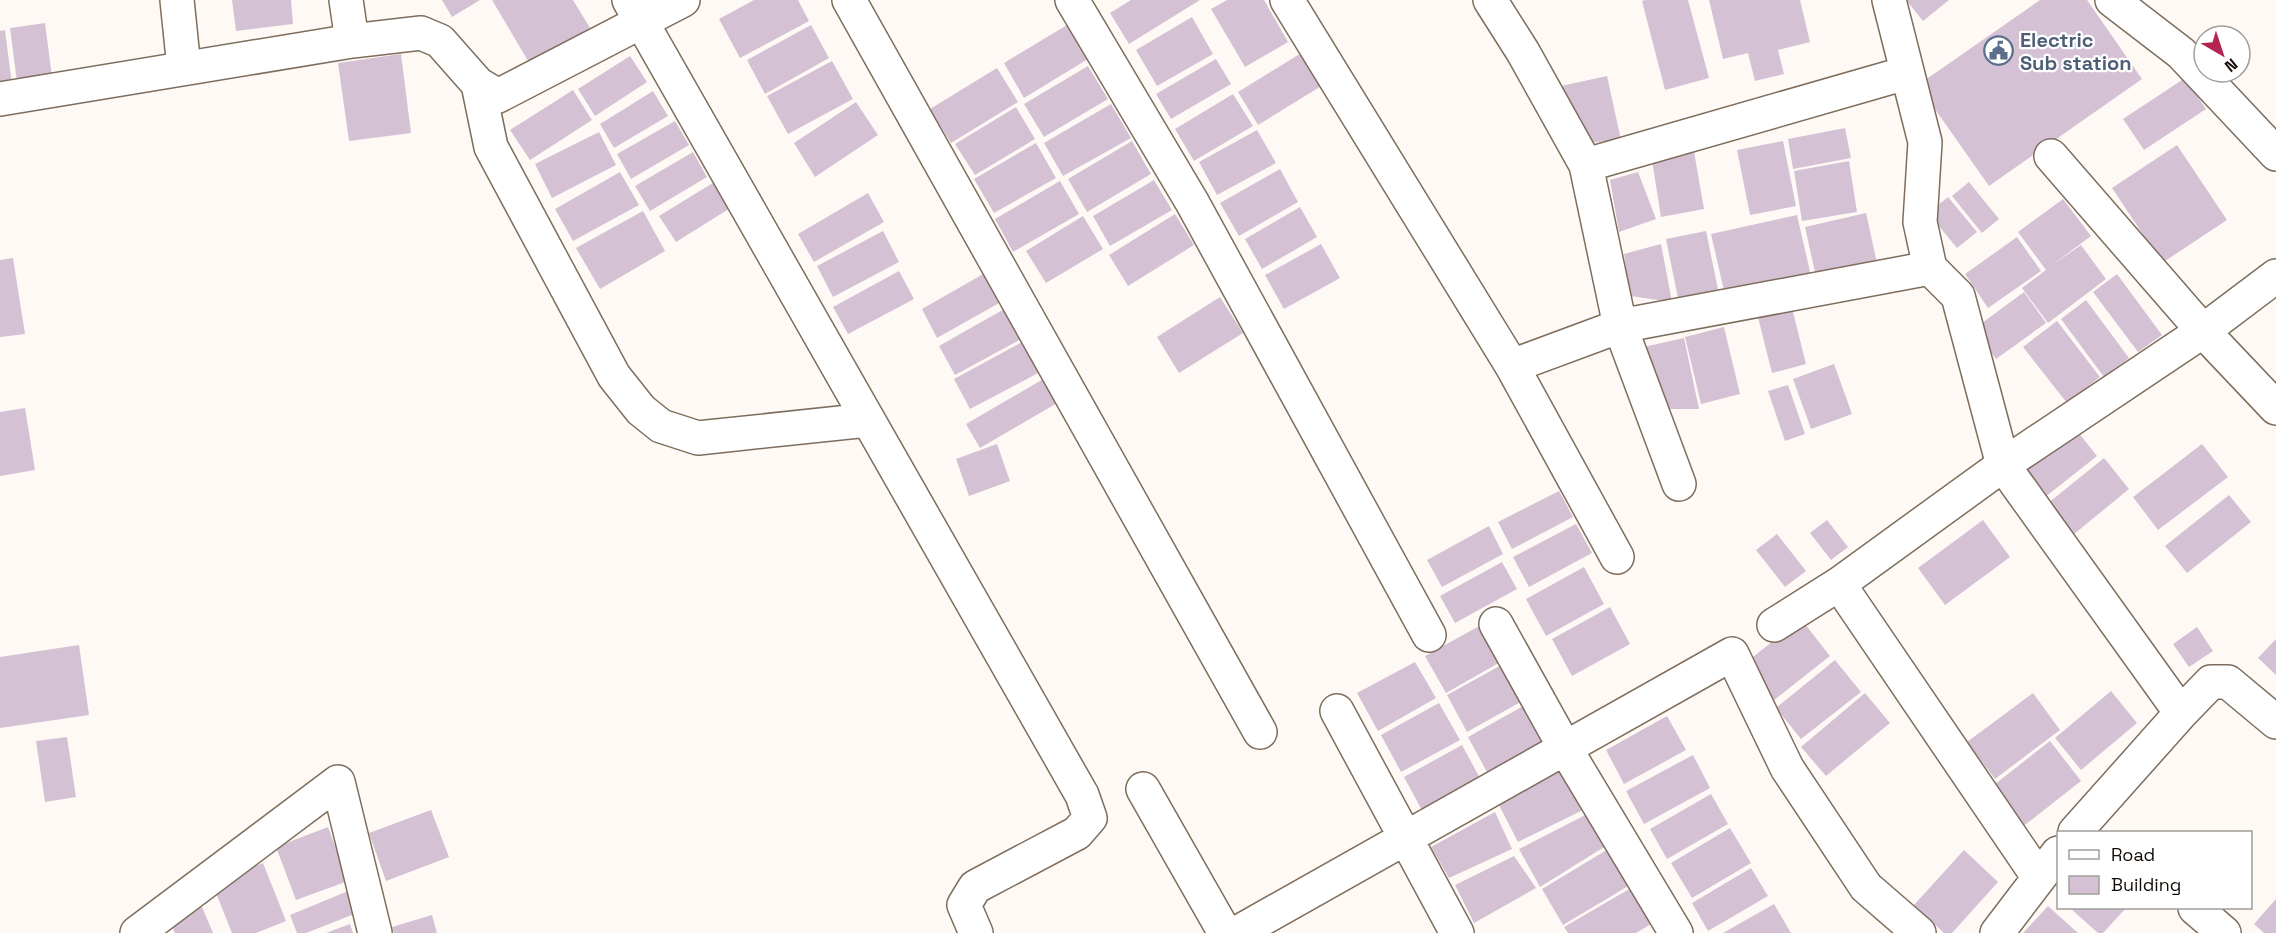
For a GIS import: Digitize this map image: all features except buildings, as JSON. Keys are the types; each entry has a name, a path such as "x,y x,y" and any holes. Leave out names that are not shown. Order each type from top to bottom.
{"street":[{"path":"177,0 184,68"},
{"path":"346,0 352,41"},
{"path":"0,99 352,41 421,33 440,41 478,84 498,96 635,11 684,0"},
{"path":"849,0 1260,732"},
{"path":"1072,0 1192,202 1429,635"},
{"path":"1287,0 1512,366 1617,557"},
{"path":"1490,0 1523,52 1586,165 1620,326 1679,484"},
{"path":"1889,0 1924,142 1920,222 1930,268 1958,296 2004,465 2181,713"},
{"path":"2112,0 2181,53 2276,154"},
{"path":"635,11 1082,795 1090,818 1077,833 975,887 964,905 976,933"},
{"path":"1586,165 1906,73"},
{"path":"478,84 491,147 614,376 641,410 661,426 698,438 868,420"},
{"path":"2051,156 2203,331 2276,408"},
{"path":"1512,366 1620,326 1930,268"},
{"path":"1774,625 1839,584 2004,465 2203,331 2276,276"},
{"path":"1839,584 2049,865 1997,933"},
{"path":"1496,624 1565,748 1676,933"},
{"path":"1237,933 1732,654 1787,768 1866,887 1919,933"},
{"path":"2092,826 2181,713 2211,682 2228,682 2276,722"},
{"path":"1337,711 1457,933"},
{"path":"137,933 338,782 375,933"},
{"path":"1143,789 1225,933"},
{"path":"2196,909 2224,933"}],"place":[{"name":"Electric Sub station","path":"1999,51"}]}
